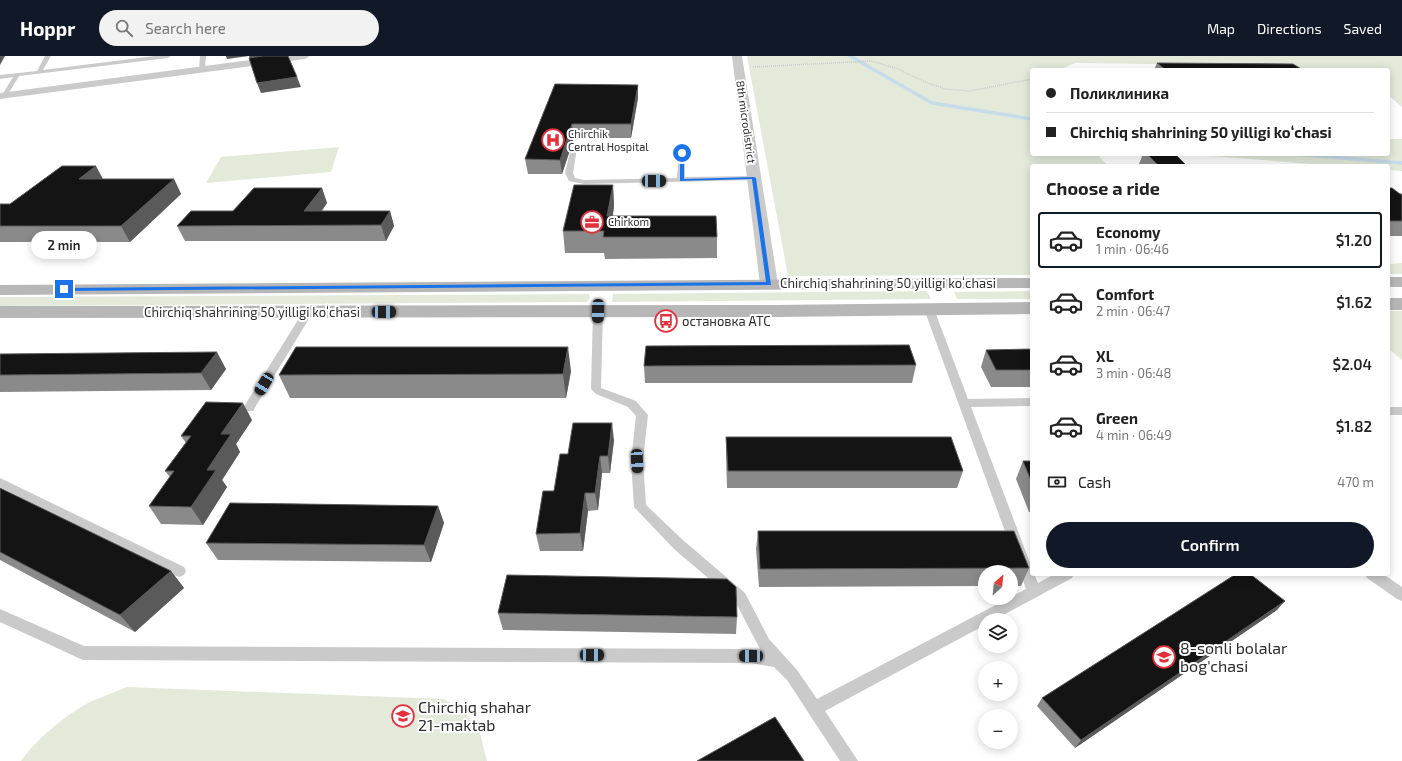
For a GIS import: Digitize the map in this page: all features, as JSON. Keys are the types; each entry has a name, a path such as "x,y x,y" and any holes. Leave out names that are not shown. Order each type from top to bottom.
{"main road":[{"path":"1390,282 1402,282"},
{"path":"935,283 949,309"},
{"name":"Chirchiq shahrining 50 yilligi koʻchasi","path":"0,290 1030,283"},
{"path":"598,311 603,286"},
{"path":"1390,304 1402,304"},
{"name":"Chirchiq shahrining 50 yilligi koʻchasi","path":"0,312 598,311 1030,308"}],"street":[{"path":"3,96 305,56"},
{"name":"8th microdistrict","path":"738,62 769,284"}],"lane":[{"path":"39,72 48,56"},
{"path":"0,77 168,56"},
{"path":"202,70 203,56"},
{"path":"3,96 17,75"},
{"path":"574,148 569,173 572,179 584,182 754,178"},
{"path":"681,180 682,153"},
{"path":"928,309 1034,592"},
{"path":"598,311 596,389 632,404 642,415 637,461 640,507 679,545 740,597 764,644 792,675 850,761"},
{"path":"249,408 308,312"},
{"path":"964,403 1030,402"},
{"path":"1390,411 1402,411"},
{"path":"0,482 179,571"},
{"path":"815,708 1063,576"},
{"path":"1375,576 1402,595"},
{"path":"0,615 83,654 743,656 778,661"}],"path":[{"path":"738,62 871,61 898,69 925,82 946,89 970,91 1030,78"}],"green space":[{"path":"747,56 1402,56 1402,107 1390,97 1390,68 1259,68 1227,65 1075,63 1064,68 1030,68 1030,156 1099,156 1106,164 1030,164 1030,275 788,276"},
{"path":"1390,139 1402,139 1402,171 1390,170 1390,164 1311,164 1212,156 1390,156"},
{"path":"339,147 331,172 206,183 221,157"},
{"path":"1402,263 1402,274 1390,274 1390,264"},
{"path":"927,291 931,299 612,302 613,294"},
{"path":"1030,291 1030,299 957,299 954,292"},
{"path":"589,294 590,298 587,302 0,306 0,297"},
{"path":"1390,311 1402,311 1402,360 1390,350"},
{"path":"127,687 444,699 465,712 480,733 487,761 21,761 44,735 73,712 92,701"}],"building":[{"path":"263,56 288,56 297,77 257,83 249,58"},
{"path":"1157,63 1293,64 1300,68 1163,68"},
{"path":"555,84 638,85 631,124 572,124 560,160 525,159"},
{"path":"1149,156 1177,156 1185,164 1157,164"},
{"path":"62,166 96,166 79,179 174,179 121,226 0,226 0,204 10,204"},
{"path":"574,185 613,185 607,216 716,216 717,237 603,237 604,231 563,231"},
{"path":"254,188 322,188 304,211 390,211 381,225 177,226 191,211 233,211"},
{"path":"1390,188 1402,194 1402,221 1390,221"},
{"path":"909,345 916,365 644,366 646,346"},
{"path":"296,347 568,347 563,374 279,375"},
{"path":"1030,349 1030,370 996,370 986,350"},
{"path":"217,352 201,373 0,375 0,354"},
{"path":"206,402 243,403 221,434 231,434 207,470 216,470 191,507 149,506 174,471 165,471 191,436 181,436"},
{"path":"573,423 612,423 608,456 600,456 595,493 585,493 580,533 536,534 543,491 554,491 560,454 568,454"},
{"path":"726,437 951,437 963,471 728,471"},
{"path":"1023,461 1030,461 1030,478"},
{"path":"0,488 171,571 120,615 0,552"},
{"path":"230,503 438,506 424,545 206,543"},
{"path":"758,531 1014,531 1029,568 1018,568 1018,565 978,565 978,568 760,569"},
{"path":"507,575 727,579 736,587 737,617 498,613"},
{"path":"1233,576 1253,576 1285,601 1081,740 1042,698"},
{"path":"775,717 804,761 697,761"}],"waterway":[{"path":"850,56 932,103 1030,119"},
{"path":"1319,156 1402,163"}],"place":[{"name":"Chirchik Central Hospital","path":"553,140"},
{"name":"Chirkom","path":"592,222"},
{"name":"остановка АТС","path":"666,321"},
{"name":"8-sonli bolalar bog'chasi","path":"1164,657"},
{"name":"Chirchiq shahar 21-maktab","path":"403,716"}],"route":[{"path":"64,289 769,284 754,178 681,180 682,153"}]}
